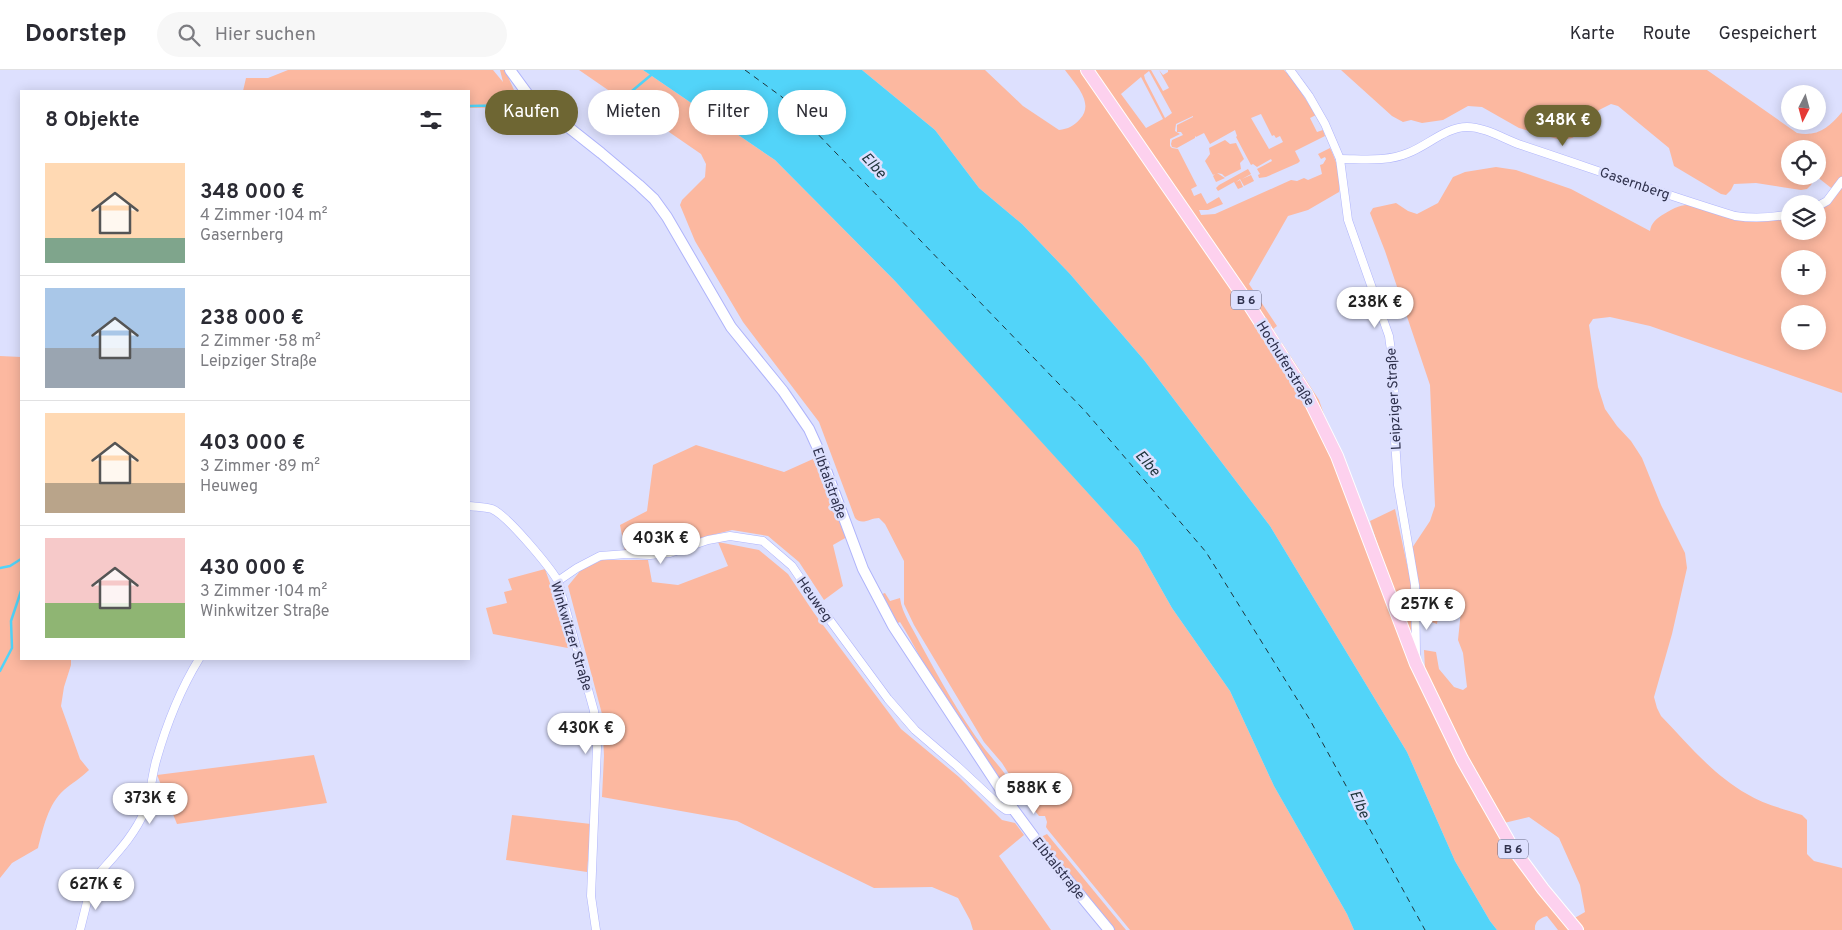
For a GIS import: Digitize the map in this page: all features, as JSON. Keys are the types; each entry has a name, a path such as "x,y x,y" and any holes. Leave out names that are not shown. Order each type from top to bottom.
{"main road":[{"name":"Hochuferstraße","path":"1087,70 1248,303 1307,395 1337,456 1397,614"},
{"name":"B 6","path":"1397,614 1416,664 1465,765 1502,832 1543,889 1577,930"}],"street":[{"name":"Elbtalstraße","path":"510,70 529,96 640,185 667,216 731,327 783,391 809,429 859,560 878,600 898,633 1014,810 1109,930"},
{"name":"Leipziger Straße","path":"1290,70 1309,96 1325,124 1340,159 1348,220 1389,336 1394,373 1397,475 1416,598 1416,664"},
{"name":"Gasernberg","path":"1340,159 1385,159 1397,157 1409,153 1456,129 1470,127 1735,216 1755,219 1781,216"},
{"path":"1826,202 1842,181"},
{"name":"Winkwitzer Straße","path":"470,506 492,509 503,516 551,569 558,581 594,711 597,747 591,896 596,930"},
{"name":"Heuweg","path":"558,581 600,556 670,553 708,540 730,536 763,541 792,566 820,608 888,699 915,730 999,805 1006,810 1014,810"},
{"path":"1397,614 1412,607 1416,598"},
{"path":"80,930 91,886 95,878 134,831 146,808 161,742 175,707 198,660"}],"shaded area":[{"path":"288,70 493,70 503,82 500,70 505,70 514,90 485,90 485,108 470,108 470,90 243,90 246,78 268,78"},
{"path":"579,70 643,70 672,90 608,90"},
{"path":"862,70 985,70 1023,106 1059,130 1075,124 1084,113 1085,107 1082,94 1065,70 1151,70 1163,91 1169,88 1159,70 1163,75 1168,70 1284,70 1293,80 1316,115 1310,118 1317,132 1323,130 1325,136 1295,151 1300,161 1298,163 1266,177 1259,178 1258,175 1260,174 1257,169 1272,161 1271,159 1257,167 1253,164 1251,165 1236,137 1235,130 1210,144 1204,133 1195,136 1195,138 1177,148 1172,147 1172,140 1183,135 1181,132 1177,132 1177,125 1193,116 1176,124 1175,131 1180,134 1170,139 1170,146 1172,148 1178,149 1197,186 1191,189 1194,196 1201,193 1207,204 1219,197 1223,204 1208,210 1199,210 1201,215 1215,214 1291,180 1297,181 1304,178 1308,180 1322,174 1320,165 1326,159 1325,157 1321,159 1318,154 1330,148 1338,169 1339,192 1308,210 1288,216 1249,284 1277,326 1273,329 1319,400 1399,632 1477,800 1523,869 1566,923 1585,912 1580,885 1559,838 1529,817 1504,823 1464,751 1425,670 1424,650 1436,652 1439,669 1454,687 1463,690 1467,687 1463,653 1458,640 1462,601 1449,592 1440,604 1437,624 1426,620 1412,548 1430,521 1435,506 1430,385 1385,251 1370,213 1373,208 1396,203 1408,211 1417,214 1438,203 1453,177 1465,172 1496,167 1516,170 1571,189 1650,231 1653,223 1661,216 1674,208 1692,205 1741,216 1781,215 1781,240 1826,240 1826,199 1835,191 1826,184 1826,140 1781,140 1781,185 1811,185 1807,189 1801,190 1756,183 1734,184 1726,195 1721,194 1674,166 1669,148 1618,106 1611,104 1599,110 1583,132 1572,138 1561,140 1519,128 1482,107 1468,106 1443,120 1422,123 1411,120 1403,122 1392,116 1341,70 1707,70 1781,122 1781,130 1793,130 1797,133 1811,134 1826,130 1826,128 1842,112 1842,393 1650,326 1610,317 1593,319 1589,325 1598,387 1605,409 1642,458 1661,505 1685,553 1687,568 1672,634 1654,697 1657,708 1661,716 1691,748 1723,778 1753,798 1802,815 1807,820 1807,854 1814,861 1842,868 1842,930 1558,930 1547,916 1538,921 1535,925 1535,930 1497,930 1455,861 1407,752 1270,526 1144,360 1070,274 1022,224 979,188 935,130","holes":["1149,71 1172,113 1165,118 1145,79 1144,75","1141,77 1163,119 1146,128 1121,94","1261,114 1272,136 1274,135 1276,138 1280,136 1283,142 1269,149 1251,118"]},
{"path":"679,95 689,101 689,135 738,135 775,160 895,281 1138,548 1172,608 1230,691 1274,786 1347,914 1354,930 1130,930 1048,830 1045,816 1039,816 1023,796 1002,763 984,742 914,625 904,604 904,561 885,524 879,518 863,522 855,518 819,422 743,322 695,241 680,205 682,200 705,177 706,164 701,154 673,135 679,135"},
{"path":"1225,140 1230,144 1236,143 1244,159 1240,163 1241,169 1225,177 1217,173 1225,178 1216,182 1213,176 1215,174 1213,175 1205,161 1210,154 1209,148"},
{"path":"1248,169 1251,174 1242,179 1251,175 1254,181 1244,186 1240,179 1236,182 1240,180 1243,187 1238,189 1234,182 1218,191 1216,188 1219,185"},
{"path":"0,356 20,357 20,660 71,660 61,706 80,759 89,770 64,790 54,802 47,817 38,848 12,863 0,878"},
{"path":"696,445 784,472 813,459 847,537 833,545 843,586 824,600 799,562 768,536 732,530 649,551 625,551 620,525 647,511 653,465"},
{"path":"1395,509 1413,592 1413,652 1370,521"},
{"path":"718,542 759,550 788,574 814,613 901,729 959,777 1002,820 1015,823 1024,835 999,856 1051,930 973,930 970,920 958,898 932,887 874,888 737,821 602,797 604,756 602,714 568,586 581,570 602,560 648,560 652,582 678,585 728,566"},
{"path":"545,569 573,649 493,634 486,608 507,603 504,592 512,590 508,579"},
{"path":"885,593 890,601 900,598 908,621 950,697 975,736 1015,789 1020,802 1017,805 941,689 937,687 900,622 896,624 879,595"},
{"path":"314,755 327,803 177,824 157,775"},
{"path":"512,815 591,824 587,872 506,860"},
{"path":"1047,834 1126,930 1113,930 1039,838"}],"water":[{"name":"Elbe","path":"643,70 862,70 935,130 979,188 1022,224 1070,274 1144,360 1270,526 1407,752 1455,861 1497,930 1354,930 1347,914 1274,786 1230,691 1172,608 1138,548 895,281 775,160 738,135 768,135 768,90 689,90 689,101 679,95 679,90 672,90"}],"waterway":[{"path":"633,90 657,70"},
{"path":"470,106 485,106"},
{"path":"0,568 10,566 20,560"},
{"path":"0,671 12,648 11,621 20,594"}],"ferry route":[{"path":"745,70 782,97 1085,411 1206,552 1310,720 1425,930"}]}
